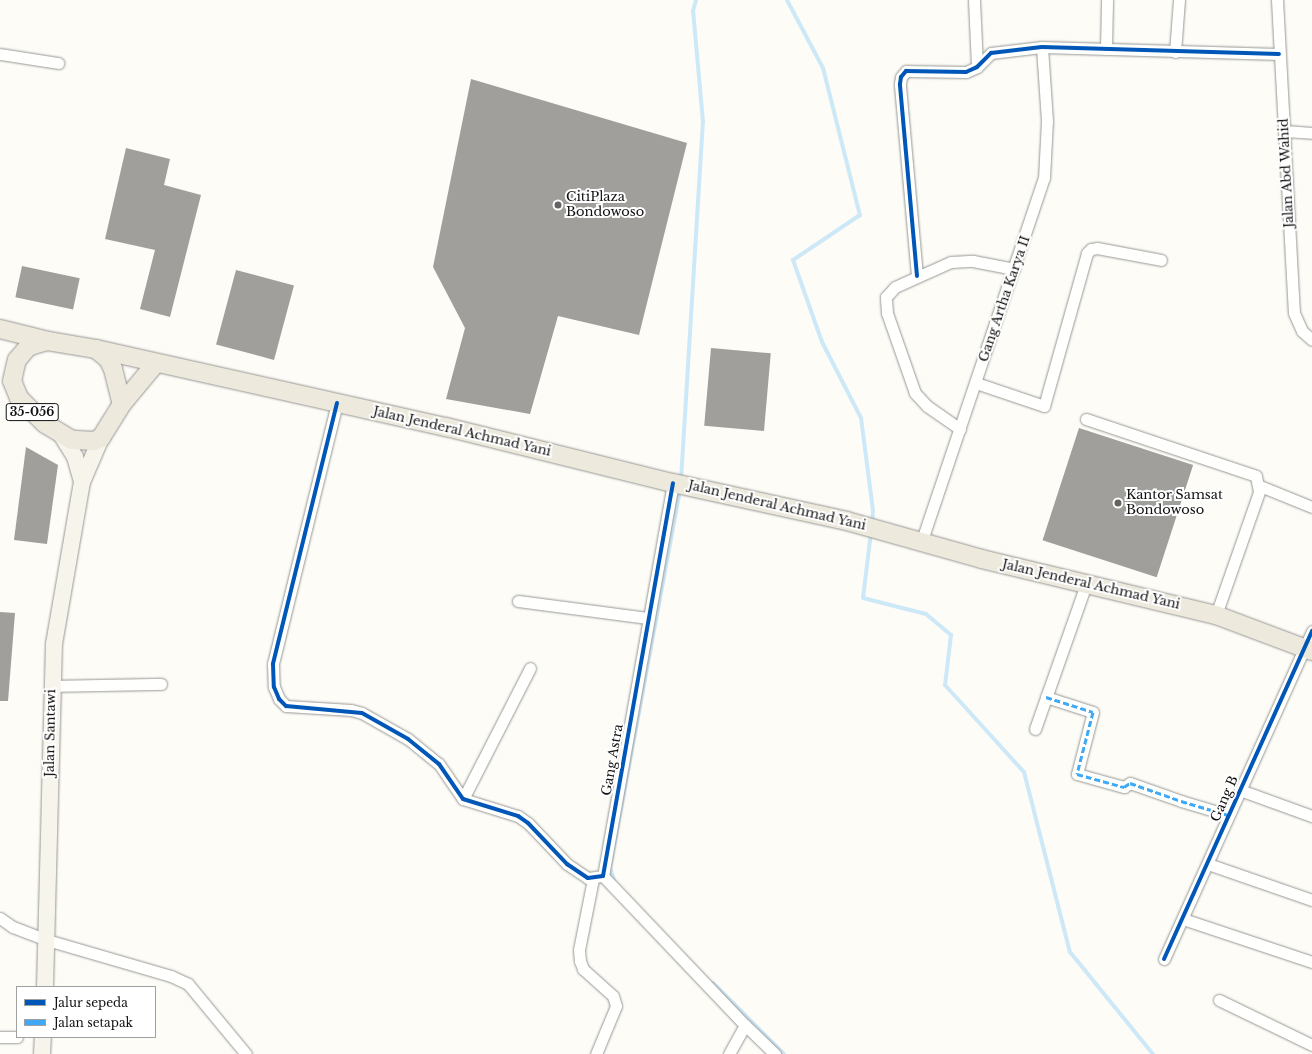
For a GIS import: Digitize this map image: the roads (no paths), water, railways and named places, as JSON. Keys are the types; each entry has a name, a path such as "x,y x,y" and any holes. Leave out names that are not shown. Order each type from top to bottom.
{"main road":[{"path":"0,329 48,341 96,350 108,359 114,369 122,404"},
{"path":"12,381 14,368 22,352 28,347 48,341"},
{"name":"Jalan Jenderal Achmad Yani","path":"96,350 446,427 681,484 847,520 921,543 1086,584 1216,614 1309,650"},
{"path":"101,438 122,404 156,363"},
{"path":"0,364 12,381"},
{"name":"35-056","path":"12,381 19,398 34,414 62,436 82,441 101,438"},
{"name":"Jalan Santawi","path":"62,436 75,457 82,482"},
{"name":"Jalan Santawi","path":"45,986 54,644 82,482 101,438"},
{"path":"42,1038 42,1054"}],"street":[{"path":"974,0 976,67"},
{"path":"1106,49 1107,0"},
{"path":"1175,52 1179,0"},
{"name":"Jalan Abd Wahid","path":"1277,0 1294,313 1302,331 1312,340"},
{"path":"917,276 901,77 909,71 955,73 976,67 991,53 1000,50 1042,47 1279,54"},
{"name":"Gang Artha Karya II","path":"921,543 1044,178 1047,121 1042,47"},
{"path":"0,54 58,63"},
{"path":"1285,131 1312,133"},
{"path":"976,383 1044,406 1087,254 1091,249 1097,248 1161,260"},
{"path":"960,429 920,400 887,313 886,297 889,291 917,276 951,262 962,260 1014,269"},
{"path":"337,403 273,664 274,687 279,699 286,706 357,711 408,739 439,764 463,800 518,816 528,823 566,864 598,878 775,1054"},
{"path":"1086,419 1256,476 1260,486 1216,614"},
{"name":"Gang Astra","path":"596,1054 616,1006 613,996 583,969 580,961 579,950 598,878 648,618 681,484"},
{"path":"1260,486 1312,507"},
{"path":"1035,729 1086,584"},
{"path":"518,601 648,618"},
{"path":"1309,650 1312,631"},
{"name":"Gang B","path":"1164,959 1208,864 1228,815 1309,650"},
{"path":"463,800 530,668"},
{"path":"53,686 161,684"},
{"path":"1046,697 1093,712 1078,774 1124,786 1130,783 1181,802 1228,815"},
{"path":"1240,790 1312,816"},
{"path":"1208,864 1312,900"},
{"path":"0,918 13,927 47,940 171,976 188,984 246,1054"},
{"path":"1183,919 1312,962"},
{"path":"1220,1000 1312,1045"},
{"path":"729,1054 745,1025"},
{"path":"0,1037 16,1037"}],"waterway":[{"path":"681,480 703,122 693,11 696,0"},
{"path":"787,0 823,68 860,215 793,260 822,342 861,418 873,510 872,523"},
{"path":"615,883 610,868 680,489"},
{"path":"871,532 863,598 926,614 951,635 945,685 1024,772 1070,952 1153,1054"},
{"path":"713,983 784,1054"}],"place":[{"name":"CitiPlaza Bondowoso","path":"558,205"},
{"name":"Kantor Samsat Bondowoso","path":"1118,503"}]}
